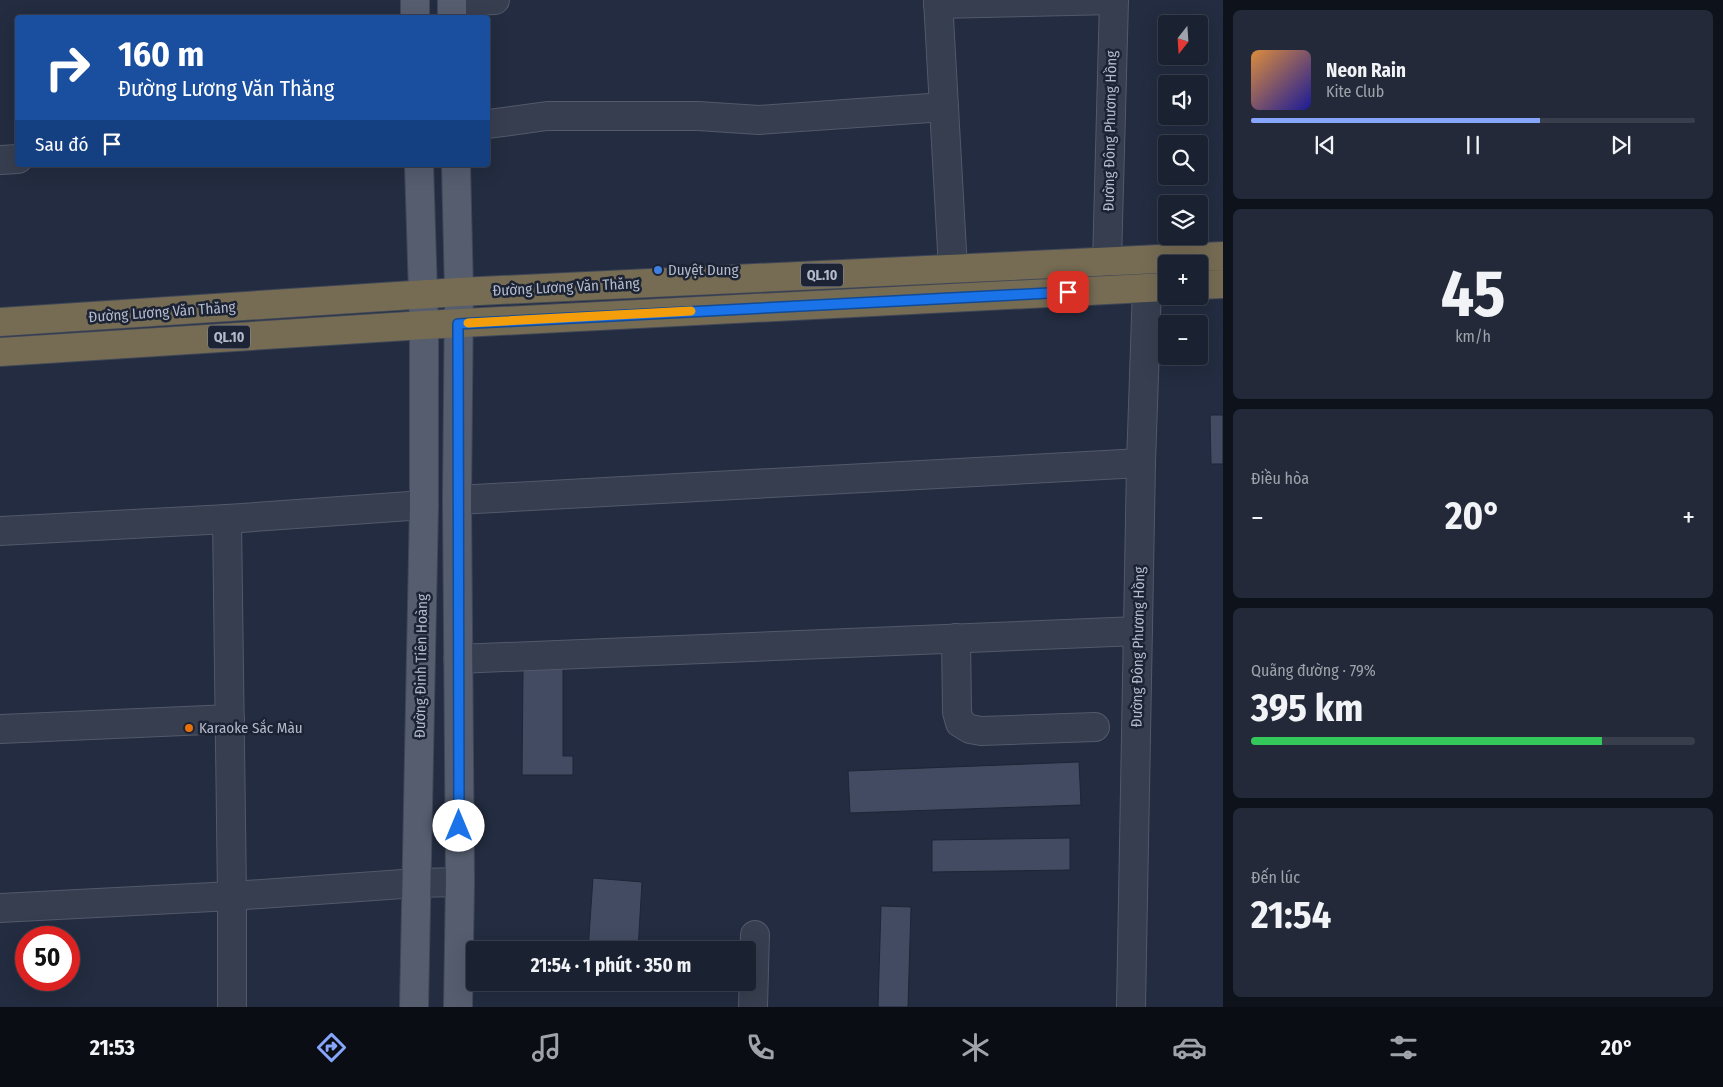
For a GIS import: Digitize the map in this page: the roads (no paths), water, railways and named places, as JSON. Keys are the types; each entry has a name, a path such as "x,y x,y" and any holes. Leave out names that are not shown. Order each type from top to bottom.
{"highway":[{"name":"Đường Lương Văn Thăng","path":"0,322 422,296 459,292 1223,256"},
{"path":"1208,285 1223,284"},
{"name":"Đường Lương Văn Thăng","path":"0,352 424,325 1156,287"}],"main road":[{"path":"415,0 415,15"},
{"name":"Đường Đinh Tiên Hoàng","path":"414,1007 424,505 424,325 419,167"},
{"path":"456,167 459,292 458,659 460,882 458,1007"}],"street":[{"path":"452,6 495,0"},
{"path":"953,269 938,2 1114,0"},
{"name":"Đường Đông Phương Hồng","path":"1108,262 1114,0"},
{"path":"490,124 547,116 698,116 759,120 944,107"},
{"path":"0,160 15,159"},
{"name":"Đường Đông Phương Hồng","path":"1131,1007 1141,463 1156,287"},
{"path":"458,500 1141,463"},
{"path":"0,531 227,519 424,505"},
{"path":"227,519 232,1007"},
{"path":"458,659 1138,631"},
{"path":"956,638 957,712 960,723 970,729 980,731 1095,726"},
{"path":"0,729 230,719"},
{"path":"0,908 232,896 417,882 460,882"},
{"path":"753,1007 755,935"}],"place":[{"name":"Duyệt Dung","path":"658,270"},
{"name":"Karaoke Sắc Màu","path":"189,728"}]}
